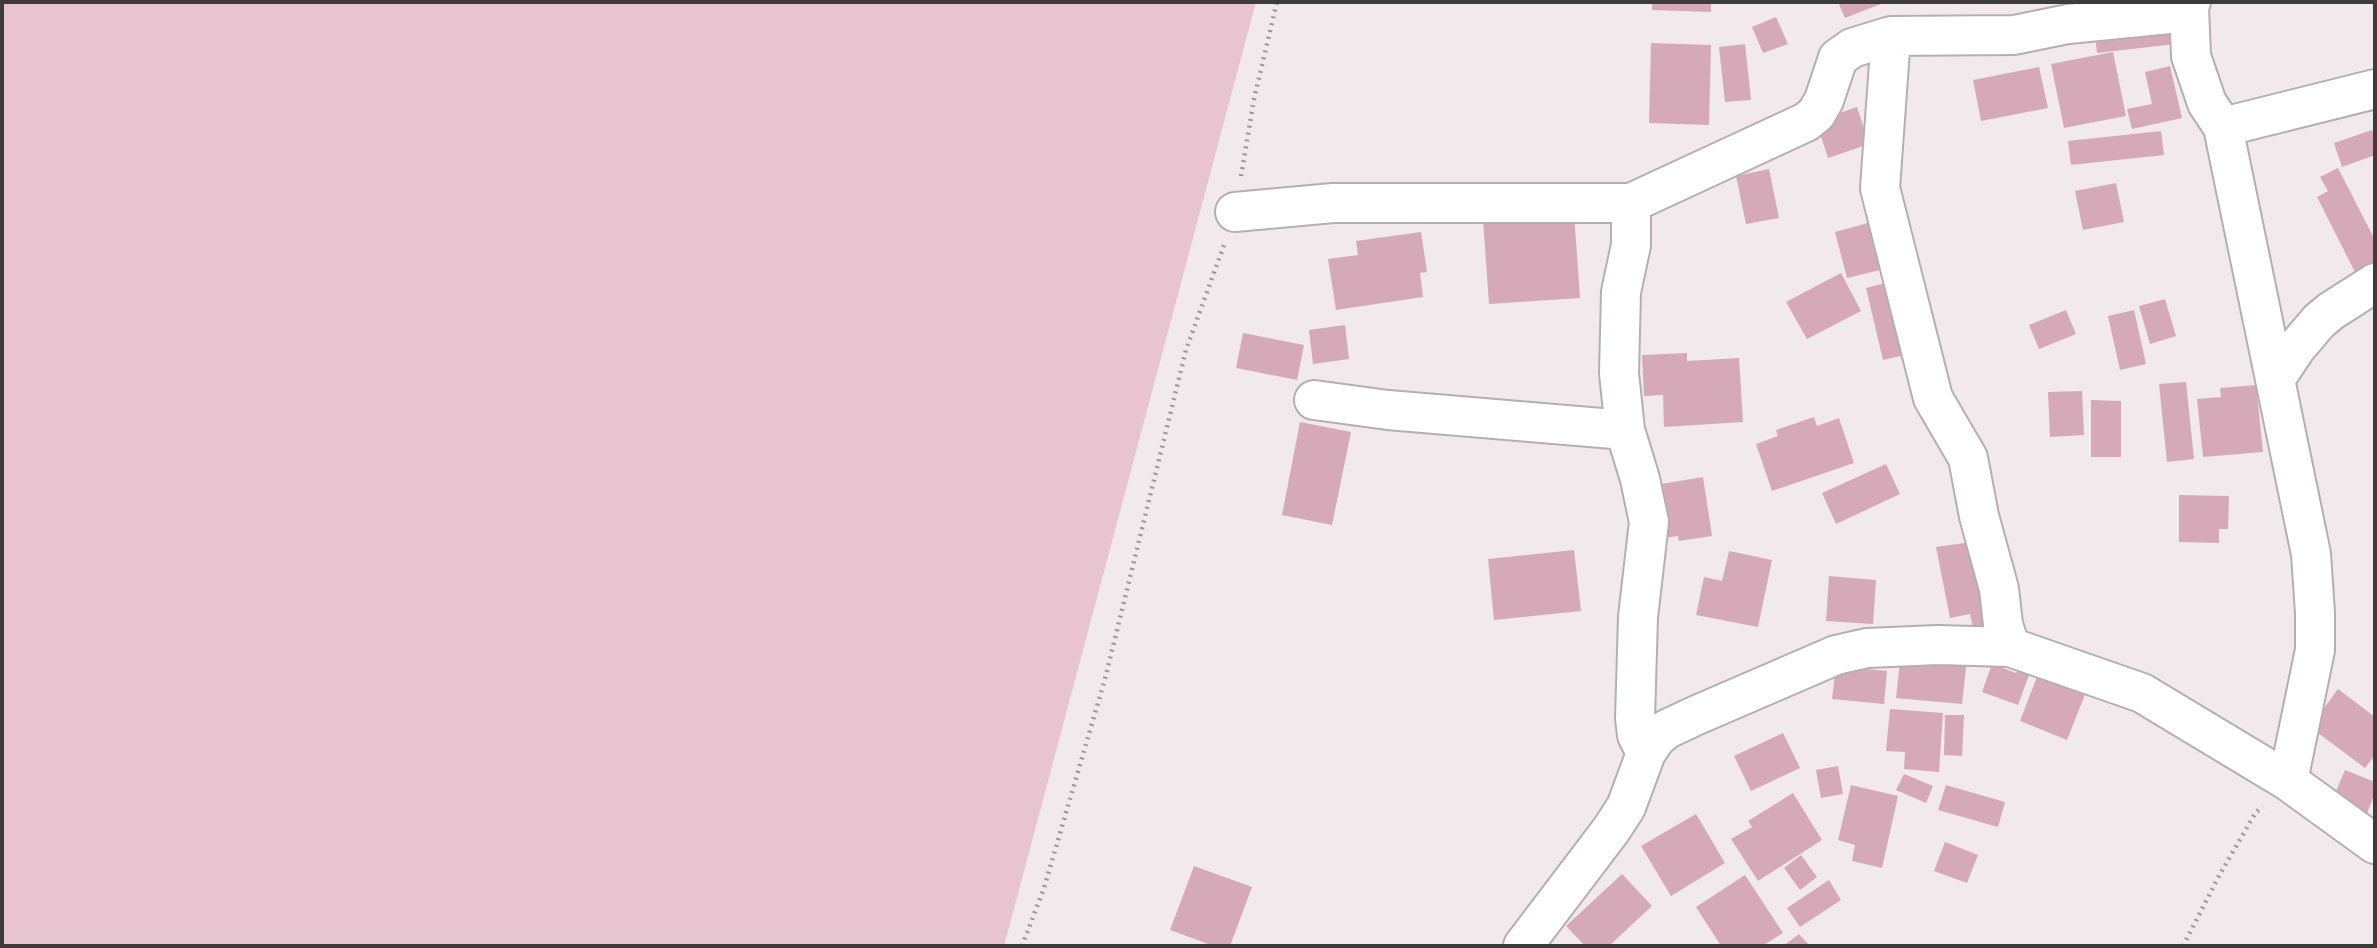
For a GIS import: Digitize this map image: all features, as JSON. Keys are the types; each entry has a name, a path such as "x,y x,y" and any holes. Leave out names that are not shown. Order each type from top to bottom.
{"street":[{"path":"1235,212 1332,203 1631,203 1806,122 1816,114 1824,100 1838,58 1852,48 1891,36 2014,35 2068,24 2169,14 2190,5 2191,56 2207,103 2223,127 2311,554 2315,650 2288,781"},
{"path":"1891,36 1880,188 1933,398 1968,457 2010,647"},
{"path":"2223,127 2374,92"},
{"path":"1631,203 1630,246 1621,292 1618,332 1619,373 1625,429 1649,522 1638,617 1634,719 1637,735 1646,754"},
{"path":"2276,378 2296,348 2319,321 2375,283"},
{"path":"1314,400 1388,410 1625,429"},
{"path":"1536,936 1626,807 1646,754 1656,738 1667,729 1836,655 1893,646 2010,647 2142,693 2288,781 2375,844"}],"path":[{"path":"1022,946 1044,888 1105,679 1186,350 1235,212 1254,99 1277,2"},
{"path":"2183,946 2256,812 2288,781"}],"shaded area":[{"path":"2,2 1256,2 1004,946 2,946"}],"building":[{"path":"1652,2 1711,2 1711,12 1652,10"},
{"path":"1838,2 1886,2 1845,18"},
{"path":"1776,17 1788,44 1763,53 1752,27"},
{"path":"2181,17 2184,43 2097,53 2094,27"},
{"path":"1651,43 1711,45 1709,125 1649,123"},
{"path":"1745,44 1751,100 1725,102 1719,47"},
{"path":"2113,52 2126,116 2064,128 2051,64"},
{"path":"2170,66 2182,118 2132,129 2127,109 2152,104 2145,72"},
{"path":"2039,67 2048,108 1981,121 1973,80"},
{"path":"1857,107 1869,144 1828,158 1816,121"},
{"path":"2372,130 2375,155 2342,167 2334,143"},
{"path":"2161,131 2164,155 2071,165 2068,141"},
{"path":"2338,168 2375,240 2375,274 2360,282 2317,197 2328,191 2320,177"},
{"path":"1769,169 1779,218 1746,224 1736,176"},
{"path":"2116,183 2124,222 2083,230 2075,191"},
{"path":"1574,213 1580,298 1489,304 1483,219"},
{"path":"1868,223 1880,270 1847,278 1835,232"},
{"path":"1421,232 1427,272 1420,273 1423,297 1336,310 1328,259 1358,255 1356,241"},
{"path":"1841,273 1861,311 1807,339 1786,302"},
{"path":"1901,279 1918,352 1883,360 1866,288"},
{"path":"2165,299 2176,336 2150,344 2139,306"},
{"path":"2066,310 2076,334 2039,349 2029,325"},
{"path":"2134,310 2146,364 2120,370 2108,316"},
{"path":"1345,325 1349,359 1313,364 1309,330"},
{"path":"1243,333 1304,345 1297,380 1236,368"},
{"path":"1687,353 1687,361 1739,358 1743,422 1664,427 1663,395 1644,396 1642,355"},
{"path":"2186,382 2194,459 2167,462 2159,384"},
{"path":"2256,385 2263,452 2203,457 2197,399 2221,397 2220,388"},
{"path":"2082,391 2084,435 2050,437 2048,392"},
{"path":"2091,400 2121,401 2121,457 2091,457"},
{"path":"1814,417 1817,426 1839,418 1854,463 1772,491 1756,444 1778,436 1776,430"},
{"path":"1300,422 1351,432 1332,525 1282,515"},
{"path":"1886,464 1900,494 1836,524 1822,493"},
{"path":"1703,477 1712,536 1679,541 1678,536 1658,539 1649,486"},
{"path":"2179,495 2229,496 2228,529 2219,529 2219,543 2179,542"},
{"path":"1979,541 1999,622 1973,627 1970,614 1950,618 1936,547"},
{"path":"1574,550 1581,611 1494,620 1488,559"},
{"path":"1729,551 1772,560 1758,627 1696,615 1704,577 1722,581"},
{"path":"1829,576 1876,580 1873,624 1826,621"},
{"path":"1901,652 1967,659 1962,704 1896,698"},
{"path":"1992,664 2016,673 2020,664 2032,667 2018,705 1982,692"},
{"path":"1836,666 1887,671 1884,704 1832,699"},
{"path":"2040,669 2088,687 2067,740 2020,721"},
{"path":"2338,689 2375,717 2375,755 2365,768 2310,727"},
{"path":"1890,709 1943,713 1939,772 1904,769 1905,752 1886,751"},
{"path":"1945,715 1964,715 1962,756 1944,755"},
{"path":"1783,733 1800,768 1751,791 1734,756"},
{"path":"1838,766 1843,794 1821,798 1816,770"},
{"path":"2345,770 2375,782 2375,793 2364,821 2329,808"},
{"path":"1904,774 1933,786 1926,803 1896,790"},
{"path":"1851,785 1898,796 1882,868 1852,861 1855,845 1838,840"},
{"path":"1946,785 2005,802 1998,827 1938,810"},
{"path":"1793,793 1822,840 1758,881 1731,839 1752,827 1748,821"},
{"path":"1696,814 1725,863 1671,896 1641,846"},
{"path":"1945,842 1978,855 1967,883 1934,871"},
{"path":"1801,855 1817,877 1800,890 1784,868"},
{"path":"1194,866 1252,887 1230,946 1214,946 1170,930"},
{"path":"1622,874 1652,906 1609,946 1585,946 1566,926"},
{"path":"1745,875 1783,933 1762,946 1721,946 1696,907"},
{"path":"1829,880 1841,900 1800,927 1787,908"},
{"path":"1799,934 1810,946 1783,946"}]}
